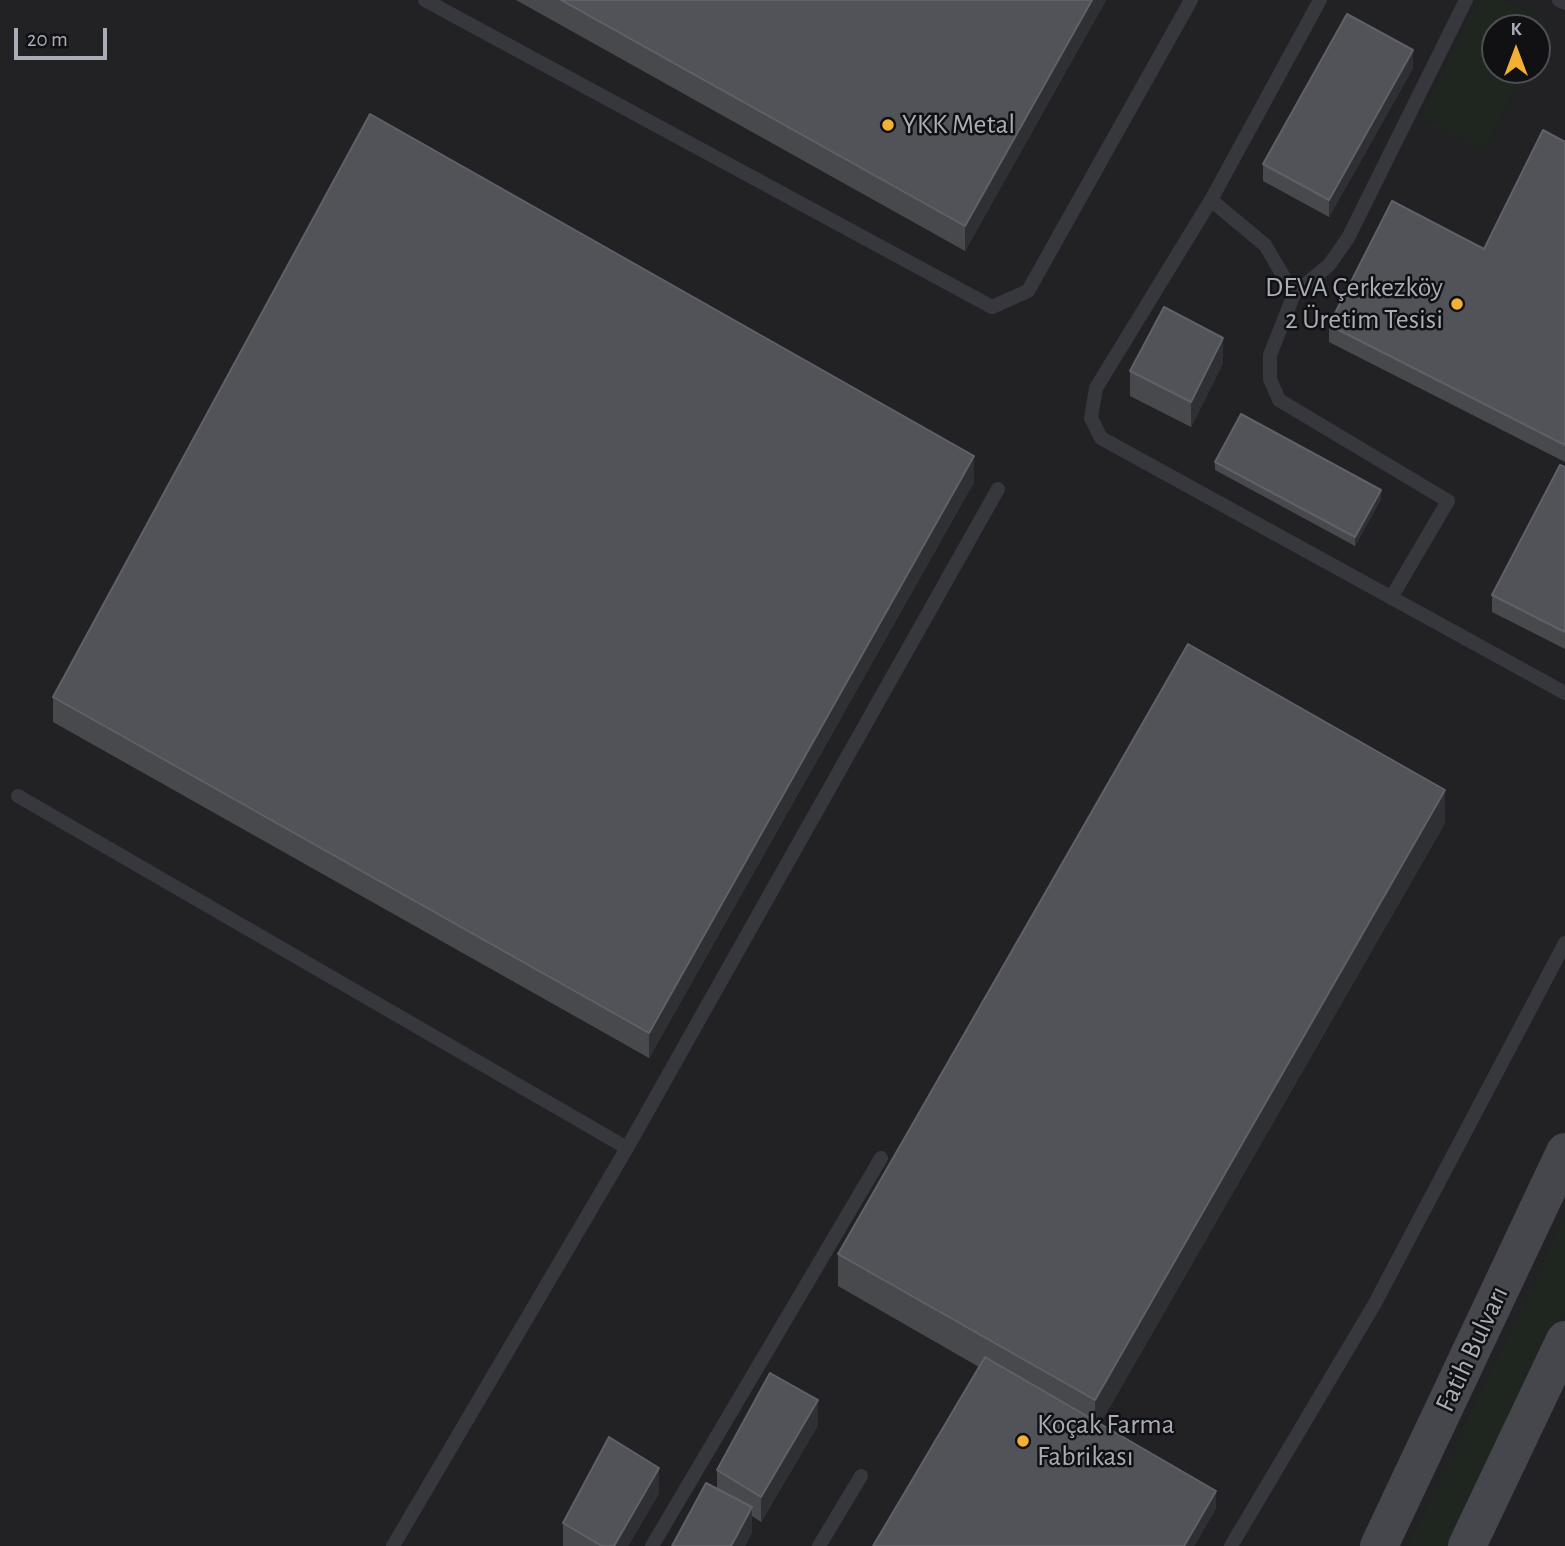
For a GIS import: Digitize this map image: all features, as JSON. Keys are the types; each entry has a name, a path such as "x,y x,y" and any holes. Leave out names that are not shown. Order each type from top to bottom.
{"main road":[{"name":"Fatih Bulvarı","path":"1379,1546 1565,1152"},
{"path":"1467,1546 1565,1339"}],"lane":[{"path":"425,0 992,307 1028,291 1191,0"},
{"path":"1320,0 1211,200 1096,388 1091,418 1101,438 1565,693"},
{"path":"1391,598 1448,501 1279,400 1270,379 1270,355 1294,294 1329,265 1348,237 1466,0"},
{"path":"1559,0 1565,3"},
{"path":"1211,200 1265,245 1294,294"},
{"path":"393,1546 626,1148 998,489"},
{"path":"18,796 626,1148"},
{"path":"1231,1546 1374,1305 1565,943"},
{"path":"652,1546 881,1158"},
{"path":"819,1546 861,1476"}],"shaded area":[{"path":"0,0 1565,0 1565,1546 0,1546"},
{"path":"1477,0 1502,0 1531,14 1481,14 1481,84 1517,84 1484,150 1420,118"},
{"path":"1565,1217 1565,1314 1454,1546 1408,1546"}],"building":[{"name":"YKK Metal","path":"561,0 1092,0 965,226"},
{"path":"1347,14 1413,50 1329,200 1263,164"},
{"path":"370,114 974,456 649,1033 53,697"},
{"name":"DEVA Çerkezköy 2 Üretim Tesisi","path":"1543,130 1565,142 1565,445 1329,325 1392,201 1484,249"},
{"path":"1164,307 1223,338 1191,402 1130,371"},
{"path":"1241,414 1381,490 1355,537 1215,462"},
{"path":"1560,465 1565,467 1565,632 1492,595"},
{"path":"1188,644 1445,790 1095,1400 838,1254"},
{"name":"Koçak Farma Fabrikası","path":"985,1357 1216,1491 1184,1546 873,1546"},
{"path":"770,1373 818,1400 761,1497 717,1470"},
{"path":"609,1437 659,1468 614,1546 602,1546 563,1523"},
{"path":"706,1483 752,1507 731,1546 672,1546"}],"place":[{"name":"YKK Metal","path":"888,125"},
{"name":"DEVA Çerkezköy 2 Üretim Tesisi","path":"1457,304"},
{"name":"Koçak Farma Fabrikası","path":"1023,1441"}]}
